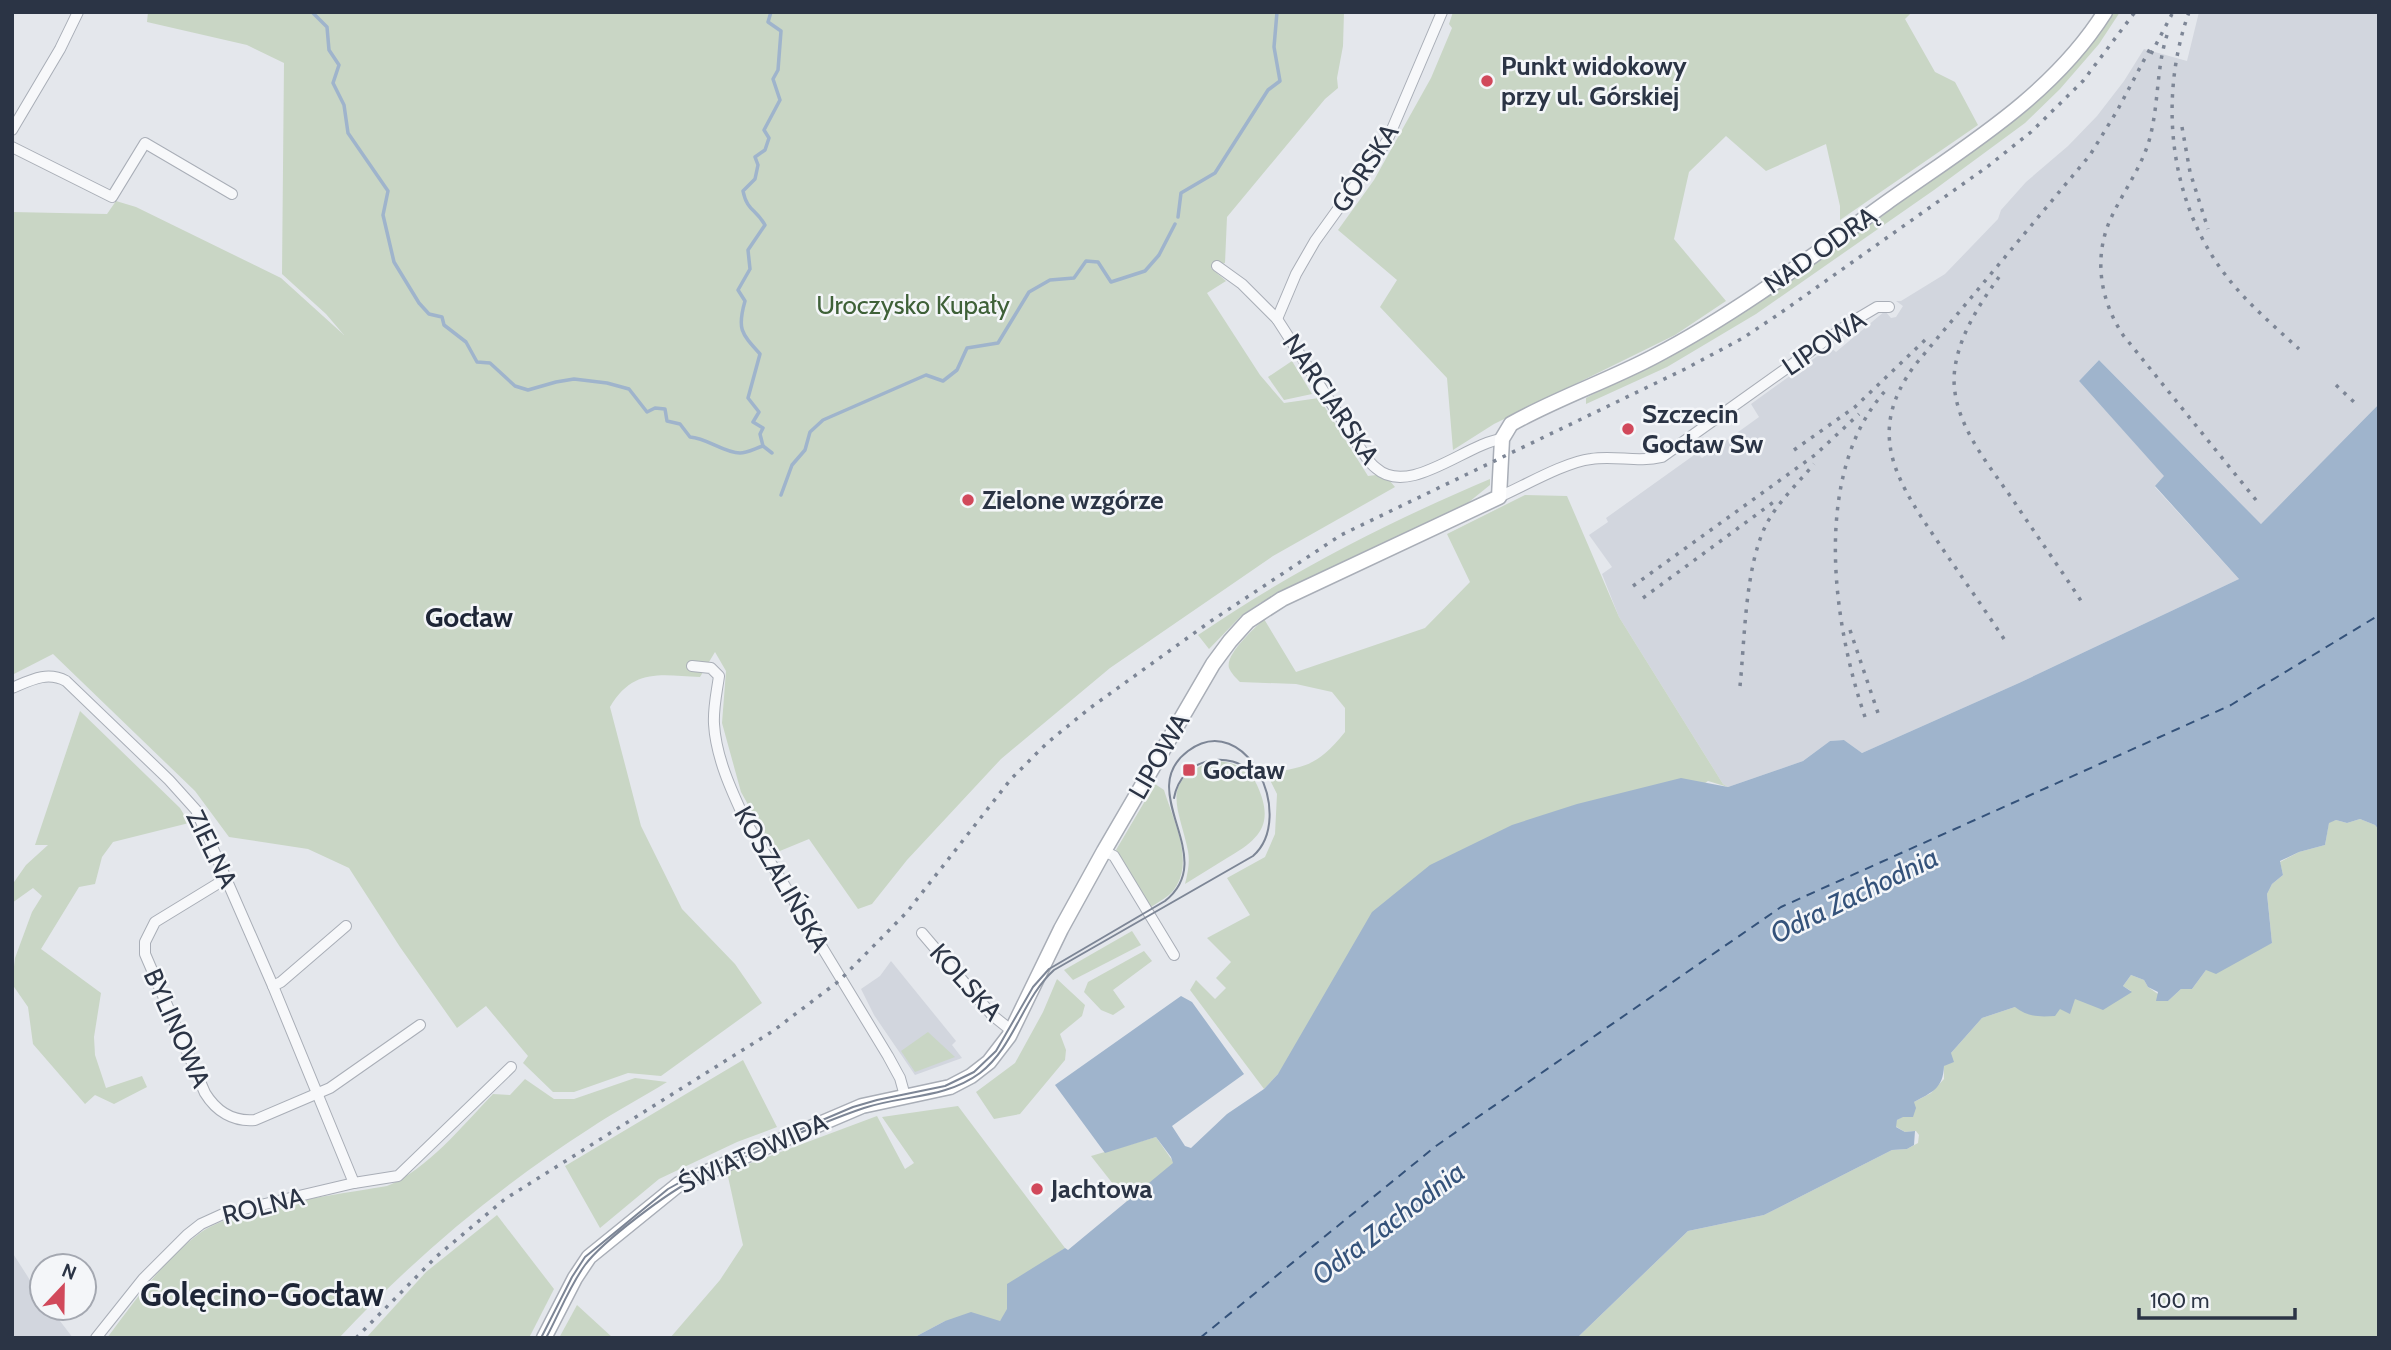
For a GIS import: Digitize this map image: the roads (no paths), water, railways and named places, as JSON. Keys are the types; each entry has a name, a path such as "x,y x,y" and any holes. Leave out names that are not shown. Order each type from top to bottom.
{"street":[{"path":"12,130 60,49 78,12"},
{"name":"GÓRSKA","path":"1277,319 1296,274 1315,241 1387,141 1442,12"},
{"name":"NAD ODRĄ","path":"1503,439 1506,430 1514,422 1666,350 1735,309 1808,259 2035,94 2073,57 2105,12"},
{"path":"12,147 112,197 145,143 232,194"},
{"name":"NARCIARSKA","path":"1217,266 1242,284 1277,319 1362,451 1376,469 1384,474 1417,475 1482,444 1503,439"},
{"name":"LIPOWA","path":"905,1096 947,1088 966,1080 992,1059 1012,1031 1057,937 1104,851 1213,664 1248,621 1282,599 1569,466 1590,458 1636,460 1662,457 1850,323 1877,307 1889,307"},
{"path":"1499,497 1503,439"},
{"name":"KOSZALIŃSKA","path":"692,666 711,668 719,676 714,724 717,745 746,822 888,1056 900,1077 905,1096"},
{"name":"ZIELNA","path":"12,688 45,676 58,677 75,688 186,797 204,826 227,878 354,1183"},
{"path":"1104,851 1114,856 1174,955"},
{"name":"BYLINOWA","path":"227,878 155,922 145,942 148,964 205,1093 211,1103 223,1113 244,1121 255,1120 317,1093"},
{"path":"273,986 346,926"},
{"name":"KOLSKA","path":"922,933 992,1015 1012,1031"},
{"path":"317,1093 330,1088 420,1025"},
{"path":"354,1183 398,1176 512,1067"},
{"name":"ŚWIATOWIDA","path":"544,1338 589,1257 672,1188 849,1111 905,1096"},
{"name":"ROLNA","path":"96,1338 143,1279 201,1224 223,1214 354,1183"}],"water":[{"name":"Odra Zachodnia","path":"2099,360 2261,524 2379,404 2379,830 2375,825 2360,819 2347,823 2336,820 2329,823 2325,845 2299,852 2280,861 2283,875 2272,884 2267,894 2272,943 2216,974 2206,970 2192,989 2181,989 2168,1001 2156,1001 2158,992 2148,987 2144,980 2131,975 2123,986 2132,992 2103,1010 2075,999 2070,1014 2060,1009 2055,1016 2034,1016 2015,1007 1982,1018 1951,1053 1954,1062 1944,1066 1939,1085 1914,1102 1916,1108 1913,1117 1897,1120 1896,1127 1905,1132 1915,1131 1914,1145 1907,1149 1892,1150 1764,1215 1688,1231 1577,1338 913,1338 945,1321 971,1312 1000,1321 1007,1309 1007,1284 1065,1248 1068,1250 1173,1163 1156,1137 1105,1153 1055,1085 1181,996 1192,1002 1244,1074 1172,1126 1185,1146 1191,1148 1227,1114 1264,1089 1278,1074 1372,912 1430,865 1512,825 1577,804 1681,778 1728,787 1803,761 1830,741 1844,740 1862,753 2019,683 2239,579 2155,486 2164,476 2079,381"}],"waterway":[{"path":"312,12 327,27 329,50 339,65 333,83 344,105 348,133 388,191 383,215 394,262 419,303 429,314 442,317 444,325 466,342 477,362 490,363 515,386 528,390 574,379 629,389 647,412 655,408 665,409 667,421 680,424 690,437 740,453 763,446"},
{"path":"771,12 768,22 781,31 778,70 773,79 780,100 764,130 769,138 765,150 755,157 758,165 755,179 743,191 749,206 765,225 748,250 750,269 738,290 745,301 741,318 742,330 760,354 748,398 759,412 753,422 763,428 760,434 763,446 772,453"},
{"path":"1178,217 1181,193 1215,173 1268,90 1280,81 1274,47 1277,12"},
{"path":"781,495 792,465 805,450 810,432 823,420 926,375 943,381 957,370 967,348 998,343 1029,292 1050,280 1074,278 1086,261 1098,262 1111,282 1145,271 1159,255 1175,224"}],"tram line":[{"path":"541,1338 585,1257 668,1189 695,1174 853,1107 945,1086 974,1072 996,1051 1033,987 1049,969 1165,901 1180,884 1184,865 1182,845 1171,805 1169,786 1174,767 1188,751 1209,742 1229,744 1246,755 1259,773 1267,794 1270,817 1265,839 1253,856 1054,970 1034,995 1002,1050 980,1073 967,1081 938,1092 864,1108 801,1132 697,1178 670,1194 621,1230 585,1265 546,1338"},
{"path":"1174,798 1178,784 1186,774 1208,761 1233,762 1256,776"}],"railway":[{"path":"356,1338 436,1257 505,1199 773,1031 839,981 907,912 1011,779 1047,743 1090,708 1211,621 1341,535 1685,369 1743,338 1987,167 2031,132 2083,81 2135,12"},
{"path":"2189,12 2179,45 2172,115 2181,184 2192,217 2207,248 2227,277 2252,305 2299,349"},
{"path":"2151,54 2172,14"},
{"path":"2167,35 2149,141 2105,233 2101,263 2104,293 2123,335 2256,500"},
{"path":"2004,639 1925,523 1900,480 1889,437 1891,414 1899,390 1915,365 2090,155 2152,45"},
{"path":"2182,127 2190,172 2208,229"},
{"path":"1999,277 1976,312 1958,352 1954,379 1960,414 1976,446 2083,604"},
{"path":"1794,450 1855,407 1925,340"},
{"path":"2336,385 2355,403"},
{"path":"1865,717 1844,637 1835,548 1838,504 1847,462 1862,424 1886,390"},
{"path":"1633,586 1815,455 1859,414"},
{"path":"1740,686 1750,580 1760,540 1777,507 1814,464"},
{"path":"1643,598 1775,501"},
{"path":"1850,630 1878,713"}],"place":[{"name":"Punkt widokowy przy ul. Górskiej","path":"1487,81"},
{"name":"Szczecin Gocław Sw","path":"1628,429"},
{"name":"Zielone wzgórze","path":"968,500"},
{"name":"Gocław","path":"1189,770"},
{"name":"Jachtowa","path":"1037,1189"}],"district":[{"name":"Gocław","path":"469,617"},
{"name":"Golęcino-Gocław","path":"262,1294"}],"park label":[{"name":"Uroczysko Kupały","path":"913,305"}]}
